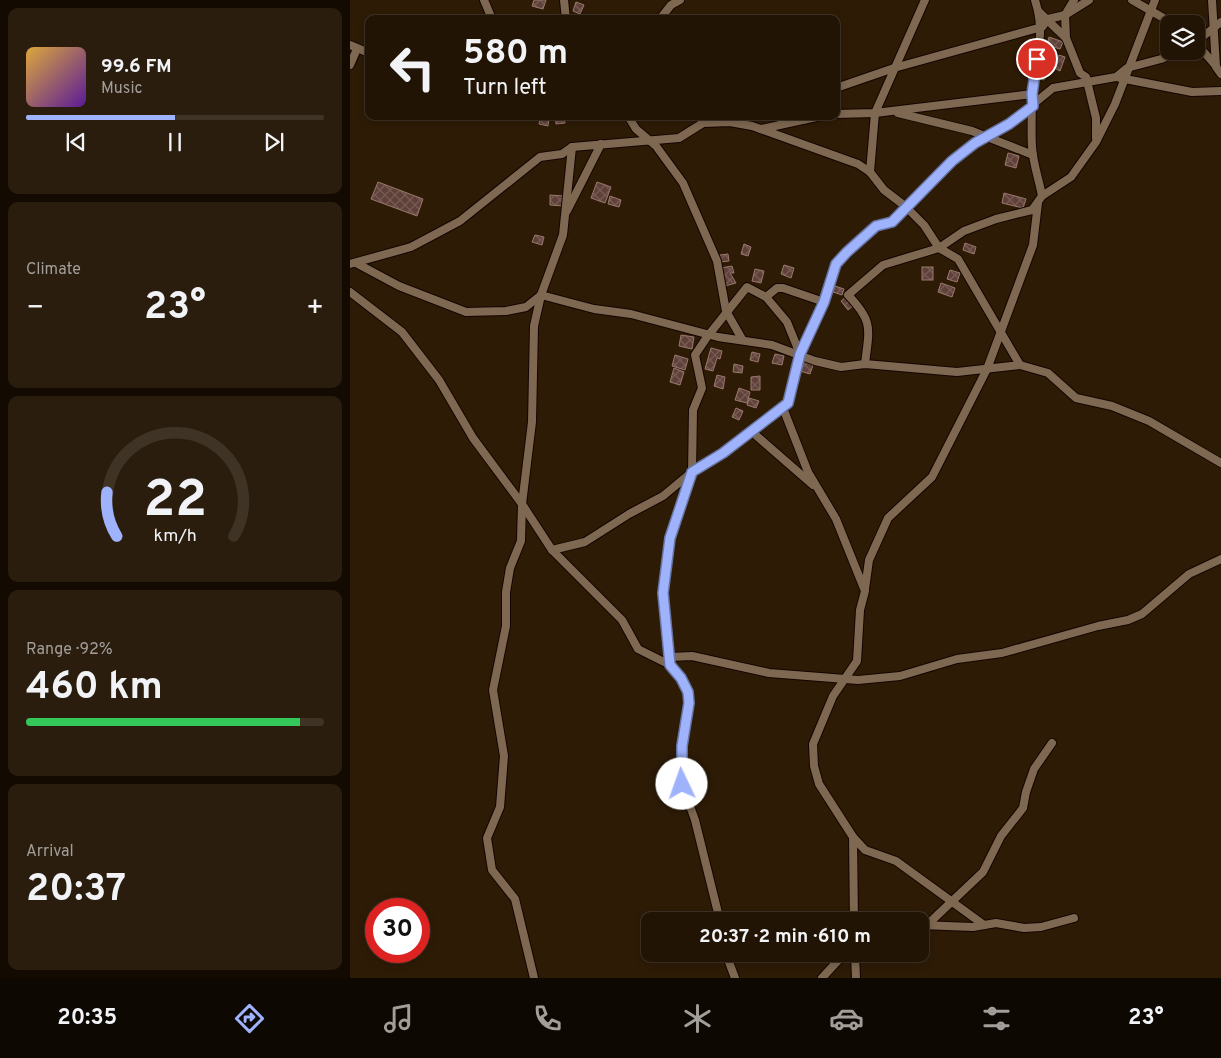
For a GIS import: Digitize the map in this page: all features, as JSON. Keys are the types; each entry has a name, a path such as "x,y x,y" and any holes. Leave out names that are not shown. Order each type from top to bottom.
{"street":[{"path":"484,0 490,15"},
{"path":"564,0 566,15"},
{"path":"663,15 671,5 680,0"},
{"path":"870,172 875,114 925,0"},
{"path":"984,925 896,861 866,850 853,837 819,784 814,766 814,744 833,696 857,661 860,610 869,560 888,518 932,477 987,369 1033,245 1040,199 1033,155 1032,94 1034,71 1041,47 1042,27 1035,0"},
{"path":"1074,0 1064,15 1066,38 1080,73 1086,77 1096,118 1096,142"},
{"path":"840,87 894,68 1042,27 1048,19 1064,15 1089,0"},
{"path":"1132,0 1160,15"},
{"path":"865,364 870,325 861,308 848,294 883,265 939,248 964,231 996,219 1032,210 1040,199 1072,177 1096,142 1115,104 1119,78 1129,68 1156,0"},
{"path":"1212,0 1216,67"},
{"path":"1038,11 1066,38"},
{"path":"1205,35 1221,22"},
{"path":"350,65 354,47"},
{"path":"1205,53 1221,74"},
{"path":"1129,68 1160,59"},
{"path":"552,550 585,542 629,514 663,496 692,472 723,453 783,408 788,403 800,354 824,302 836,264 876,226 892,222 905,206 925,191 952,161 986,136 1009,124 1053,88 1119,78 1192,92 1221,91"},
{"path":"840,114 875,114 1032,94"},
{"path":"891,112 972,131 1033,155"},
{"path":"630,120 636,129 649,140 673,167 684,185 717,261 727,313 742,339"},
{"path":"761,129 803,120"},
{"path":"353,263 411,247 452,225 540,157 562,154 572,146 679,138 703,123 725,121 761,129 858,164 870,172 884,190 905,206 924,225 939,248 958,259 1020,365"},
{"path":"564,217 601,144"},
{"path":"534,978 515,899 492,870 487,838 500,807 503,786 504,756 493,690 506,626 506,592 510,568 521,542 522,504 532,422 534,326 541,295 563,235 570,182 572,146"},
{"path":"353,263 399,286 466,312 506,311 526,307 541,295"},
{"path":"718,912 695,820 682,784 682,746 689,703 688,692 670,661 663,593 670,538 692,472 694,410 702,388 695,355 709,334 747,287 766,297 787,322 800,354"},
{"path":"766,297 777,288 783,288 824,302"},
{"path":"350,292 402,332 439,380 473,438 522,504 552,550 622,620 638,649 670,661 692,656 769,673 858,680 900,676 957,659 1002,653 1098,626 1128,620 1142,614 1190,574 1221,559"},
{"path":"541,295 709,334 772,345 815,361 842,367 865,364 957,372 1020,365 1048,373 1076,398 1112,406 1149,421 1221,462"},
{"path":"783,408 808,472 836,518 865,590"},
{"path":"751,431 818,490"},
{"path":"929,920 952,902 983,872 1001,836 1023,808 1034,769 1052,743"},
{"path":"853,837 854,912"},
{"path":"929,925 973,927 996,923 1024,928 1041,927 1074,918"},
{"path":"729,962 735,978"},
{"path":"822,978 837,962"},
{"path":"855,962 856,978"}],"building":[{"path":"534,0 546,0 543,9 532,6"},
{"path":"576,2 584,5 580,14 573,11"},
{"path":"1049,37 1063,42 1060,49 1047,45"},
{"path":"1045,50 1055,53 1047,66 1040,63"},
{"path":"1059,55 1065,57 1060,71 1054,68"},
{"path":"1042,65 1049,68 1044,80 1037,78"},
{"path":"540,120 549,120 548,126 539,124"},
{"path":"556,120 565,120 565,123 556,124"},
{"path":"1008,153 1019,156 1016,168 1005,165"},
{"path":"378,182 423,199 417,216 371,199"},
{"path":"597,182 611,187 605,203 591,198"},
{"path":"1004,193 1026,199 1023,208 1002,203"},
{"path":"550,195 564,196 564,206 550,205"},
{"path":"610,196 621,200 619,207 608,204"},
{"path":"535,235 544,237 542,245 532,242"},
{"path":"965,243 976,247 974,254 963,250"},
{"path":"744,244 751,247 748,256 741,254"},
{"path":"728,254 729,261 720,262 720,255"},
{"path":"784,265 794,268 791,278 781,274"},
{"path":"732,266 734,273 730,273 736,283 725,286 721,268"},
{"path":"922,267 933,267 933,280 922,280"},
{"path":"755,269 764,271 761,283 752,281"},
{"path":"950,270 960,273 957,282 947,279"},
{"path":"941,283 955,288 952,297 938,292"},
{"path":"835,286 844,289 842,295 833,292"},
{"path":"847,296 854,305 848,310 841,301"},
{"path":"681,335 694,337 692,349 679,346"},
{"path":"711,348 722,351 720,359 717,358 713,371 705,369"},
{"path":"752,352 760,354 758,362 750,360"},
{"path":"775,354 784,356 782,365 772,363"},
{"path":"675,355 688,359 685,370 672,366"},
{"path":"803,362 813,365 810,374 800,371"},
{"path":"734,364 743,366 742,373 733,372"},
{"path":"674,368 684,372 680,385 670,382"},
{"path":"717,375 725,377 723,389 714,386"},
{"path":"760,376 760,390 751,390 751,377"},
{"path":"739,388 750,392 747,403 735,400"},
{"path":"749,398 759,401 756,408 747,405"},
{"path":"736,408 743,411 739,420 732,417"}],"route":[{"path":"682,784 681,761 689,703 688,692 681,678 670,665 663,593 670,538 692,472 723,453 788,403 800,354 824,302 836,264 876,226 892,222 905,206 925,191 952,161 975,143 1009,124 1033,106 1032,94 1037,59"}]}
